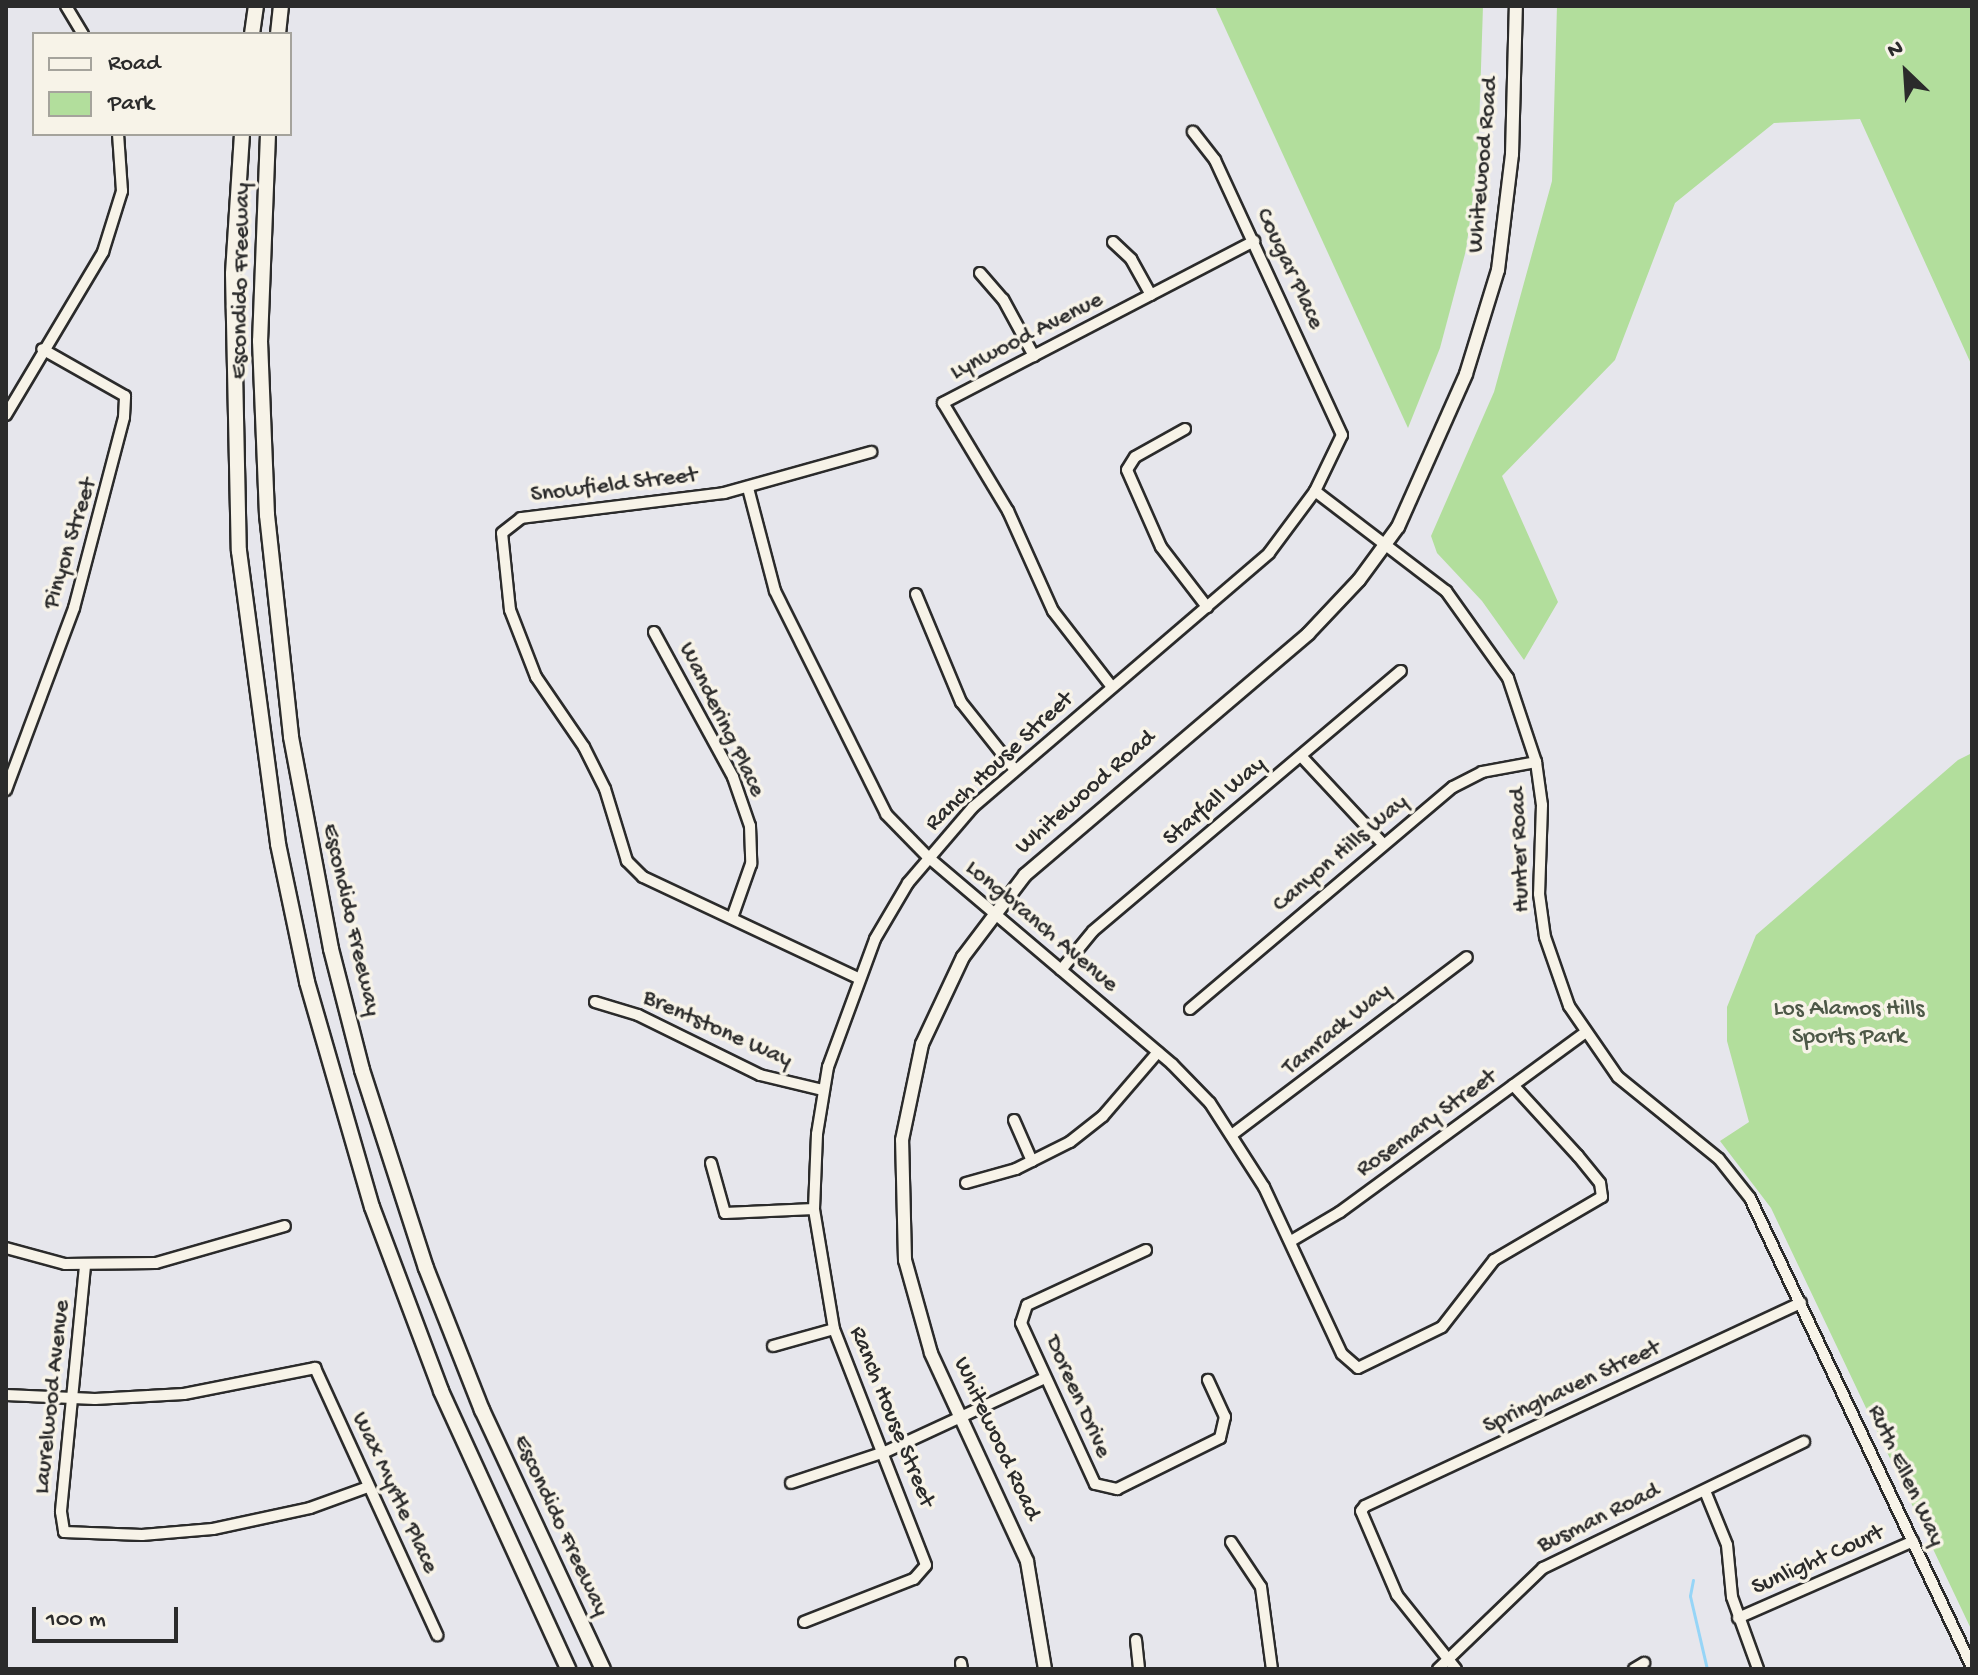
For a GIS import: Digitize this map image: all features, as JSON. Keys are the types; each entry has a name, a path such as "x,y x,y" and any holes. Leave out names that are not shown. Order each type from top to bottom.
{"highway":[{"path":"247,6 250,32"},
{"path":"250,32 256,6"},
{"path":"278,32 281,6"},
{"name":"Escondido Freeway","path":"242,136 233,274 239,551 255,698 281,860 342,1114 383,1237 441,1391 568,1669"},
{"name":"Escondido Freeway","path":"268,136 260,328 267,515 291,737 331,949 362,1070 426,1268 482,1410 603,1669"}],"main road":[{"name":"Whitewood Road","path":"1045,1669 1027,1561 931,1353 911,1289 900,1171 908,1101 930,1021 951,977 992,913 1065,838 1308,634 1386,544 1409,506 1466,374 1498,270 1512,154 1516,6"}],"street":[{"path":"66,6 82,32"},
{"name":"Cougar Place","path":"1193,132 1215,160 1341,427"},
{"path":"6,415 42,349 92,274 110,236 123,177 118,136"},
{"name":"Lynwood Avenue","path":"1112,687 1053,611 1008,511 943,403 1254,241"},
{"path":"1113,242 1131,259 1151,295"},
{"path":"980,273 1003,299 1034,356"},
{"name":"Pinyon Street","path":"6,790 78,595 124,417 125,396 42,349"},
{"name":"Ranch House Street","path":"804,1622 914,1579 926,1565 885,1452 834,1329 814,1209 823,1090 858,978 890,911 928,857 1015,770 1269,553 1315,491 1341,427"},
{"path":"1185,429 1135,457 1127,470 1161,547 1207,607"},
{"name":"Snowfield Street","path":"732,918 643,877 627,861 605,789 584,747 536,677 510,610 502,533 521,518 565,508 748,488 871,452"},
{"name":"Longbranch Avenue","path":"748,488 775,591 886,814 928,857 1158,1052 1233,1134 1291,1241 1342,1354 1358,1368 1442,1327 1494,1260 1602,1197 1600,1183 1513,1085"},
{"name":"Hunter Road","path":"1315,491 1446,591 1484,637 1523,712 1536,762 1542,805 1539,894 1545,937 1583,1034 1636,1094 1732,1173 1766,1225 1801,1303"},
{"path":"916,594 961,702 1015,770"},
{"name":"Wandering Place","path":"654,632 733,777 750,826 751,864 732,918"},
{"name":"Starfall Way","path":"1061,970 1093,931 1401,671"},
{"path":"1301,756 1382,843"},
{"name":"Canyon Hills Way","path":"1190,1009 1382,843 1453,787 1482,772 1536,762"},
{"path":"732,918 858,978"},
{"name":"Tamrack Way","path":"1233,1134 1467,957"},
{"name":"Brentstone Way","path":"595,1002 638,1015 760,1075 823,1090"},
{"name":"Rosemary Street","path":"1291,1241 1340,1212 1583,1034"},
{"path":"966,1183 1032,1161 1103,1116 1158,1052"},
{"path":"1014,1120 1032,1161"},
{"path":"711,1163 725,1213 814,1209"},
{"path":"6,1248 85,1266 156,1263 285,1226"},
{"name":"Doreen Drive","path":"1146,1250 1027,1305 1021,1323 1095,1484 1117,1489 1220,1438 1225,1417 1208,1380"},
{"name":"Laurelwood Avenue","path":"85,1266 61,1512 64,1532 142,1535 213,1529 310,1508 368,1487"},
{"name":"Springhaven Street","path":"1448,1660 1406,1612 1361,1511 1801,1303"},
{"name":"Ruth Ellen Way","path":"1801,1303 1972,1667"},
{"path":"773,1346 834,1329"},
{"name":"Wax Myrtle Place","path":"74,1399 184,1394 315,1368 437,1635"},
{"path":"791,1483 885,1452 1045,1378"},
{"path":"6,1395 74,1399"},
{"name":"Busman Road","path":"1438,1669 1543,1568 1804,1442"},
{"path":"1705,1491 1727,1545 1738,1618 1758,1669"},
{"name":"Sunlight Court","path":"1738,1618 1913,1541"},
{"path":"1231,1542 1261,1587 1272,1669"},
{"path":"1136,1640 1139,1669"},
{"path":"1448,1660 1456,1669"}],"green space":[{"path":"1215,6 1483,6 1478,159 1466,250 1440,348 1408,428"},
{"path":"1557,6 1972,6 1972,366 1860,119 1774,123 1675,203 1615,360 1502,476 1558,602 1524,660 1482,601 1437,553 1431,536 1494,392 1552,181"},
{"name":"Los Alamos Hills Sports Park","path":"1972,753 1972,1631 1771,1208 1720,1141 1749,1122 1727,1041 1727,1007 1756,935 1958,760"}],"waterway":[{"path":"1693,1580 1690,1596 1707,1669"}]}
